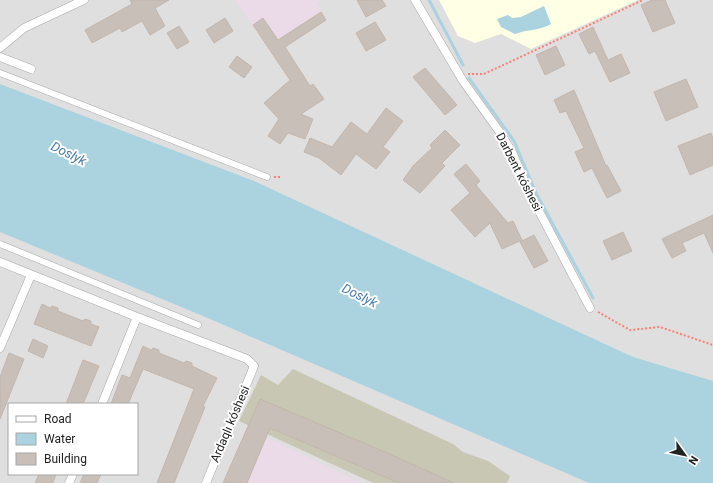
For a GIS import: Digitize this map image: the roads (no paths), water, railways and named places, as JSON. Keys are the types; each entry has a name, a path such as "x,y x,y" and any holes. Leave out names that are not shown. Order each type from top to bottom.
{"street":[{"path":"0,48 24,28 84,0"},
{"name":"Darbent kóshesi","path":"415,0 459,74 500,131 512,152 530,194 590,308"},
{"path":"0,57 31,69"},
{"path":"0,73 267,177"},
{"path":"0,244 198,325"},
{"path":"0,262 137,317 102,403"},
{"path":"0,348 31,275"},
{"name":"Ardaqlı kóshesi","path":"137,317 247,359 254,366 206,483"}],"water":[{"path":"544,6 551,24 542,28 515,34 501,27 497,19 508,15 512,18 521,17"},
{"name":"Doslyk","path":"0,84 254,181 633,357 713,381 713,483 589,483 203,316 0,232"}],"waterway":[{"path":"429,0 463,65"},
{"path":"469,78 514,141 536,193 593,298"}]}
